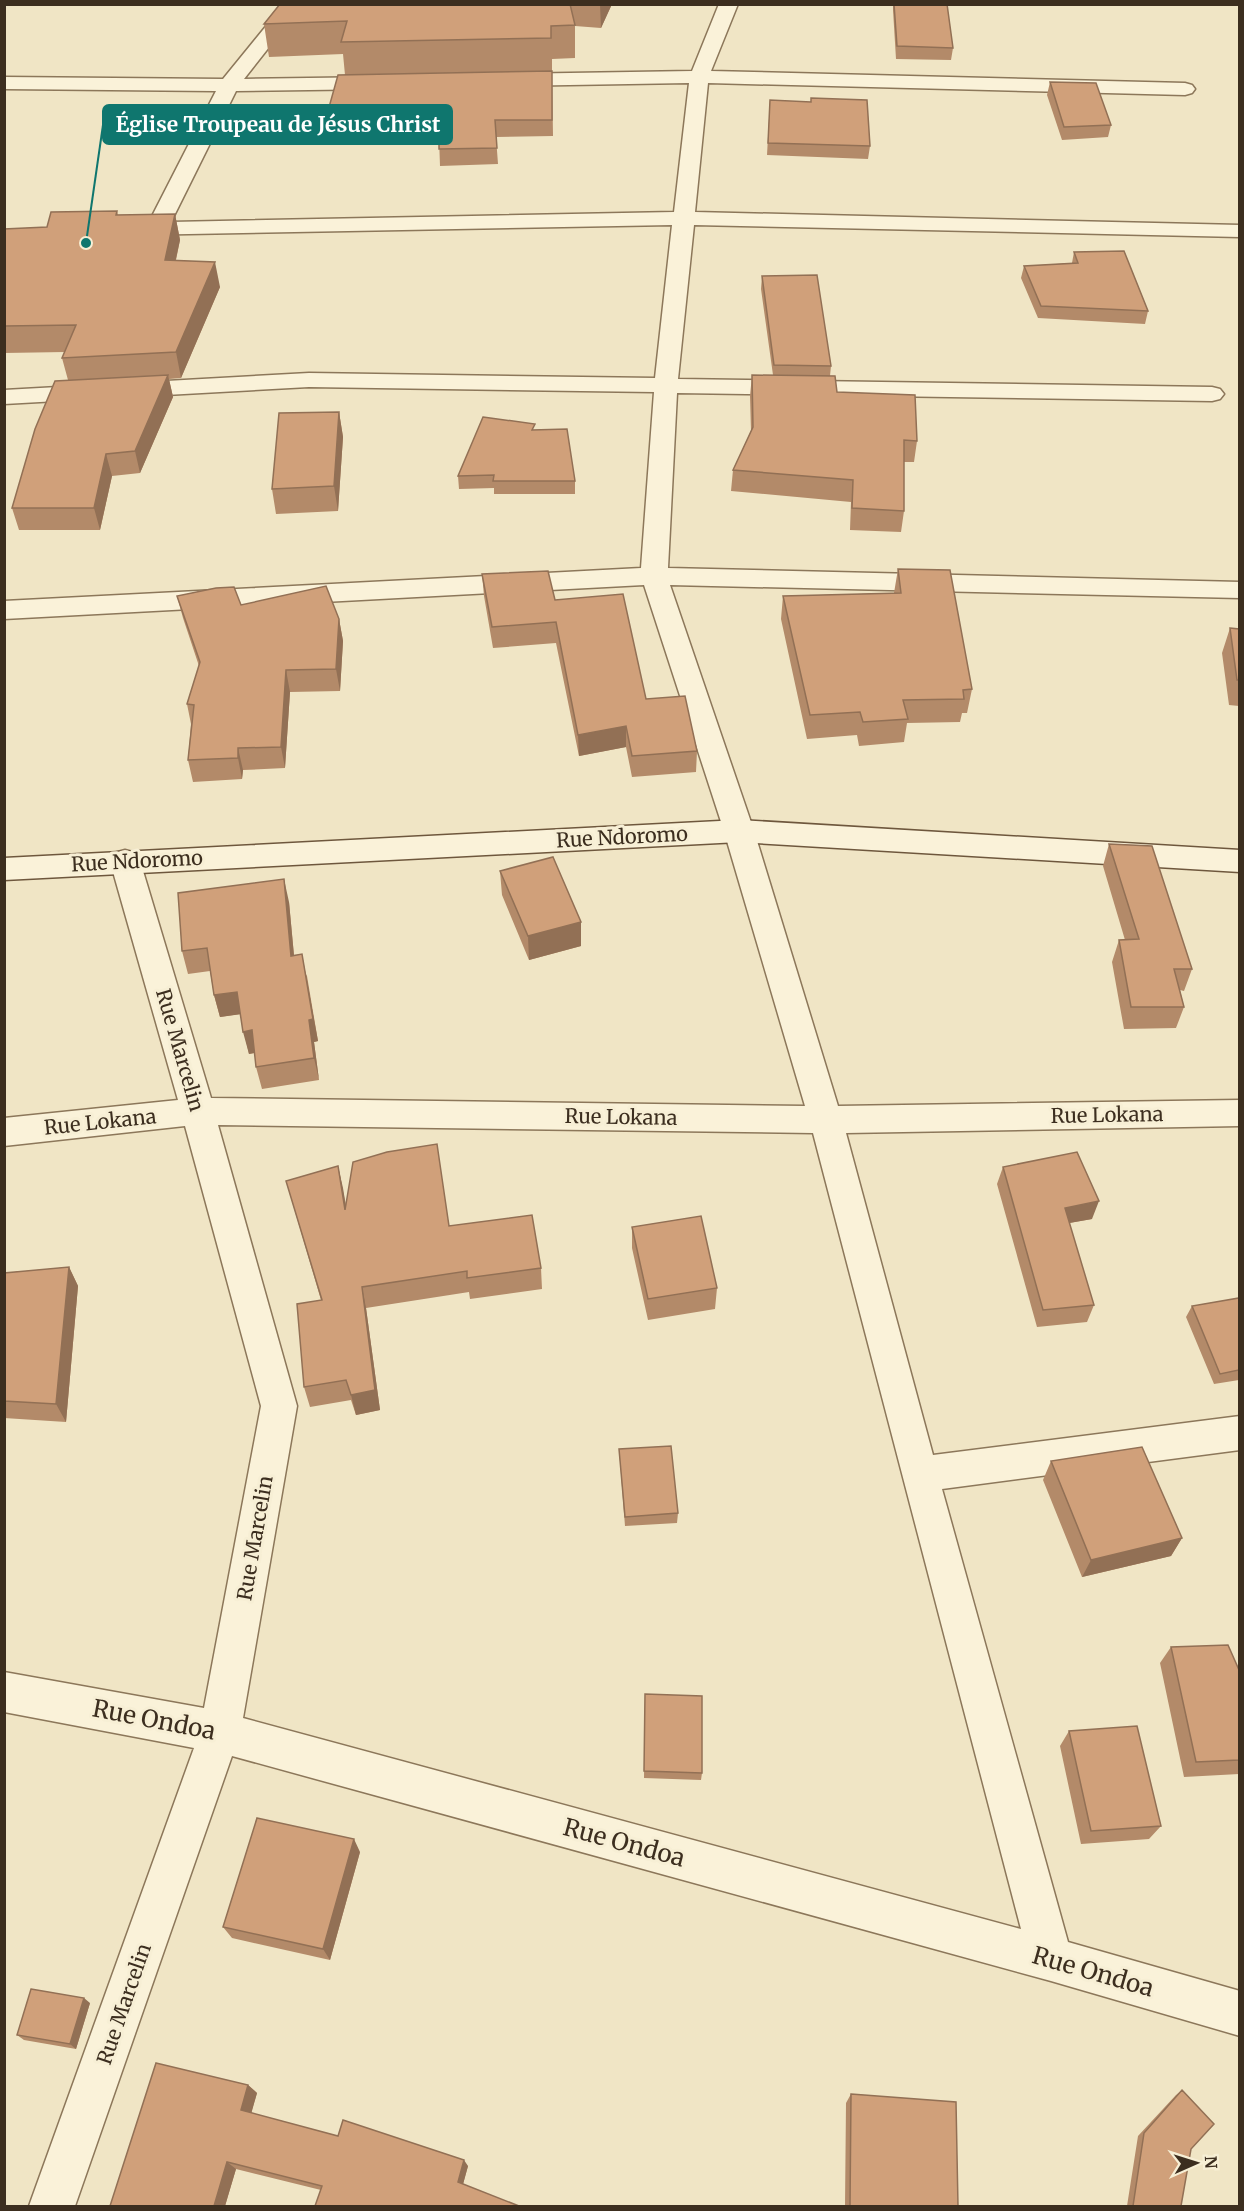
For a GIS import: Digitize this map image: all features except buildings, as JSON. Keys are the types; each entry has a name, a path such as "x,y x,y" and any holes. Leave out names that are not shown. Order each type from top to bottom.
{"street":[{"path":"157,228 229,85 294,4"},
{"path":"729,4 699,77 666,385 654,576 739,831 826,1120 919,1474 1051,1959"},
{"path":"487,81 699,77 1185,89"},
{"path":"4,83 229,85 405,82"},
{"path":"110,229 684,218 1239,231"},
{"path":"4,397 309,380 1212,394"},
{"path":"4,610 654,576 1239,590"},
{"name":"Rue Ndoromo","path":"4,869 739,831 1239,861"},
{"name":"Rue Marcelin","path":"52,2206 220,1732 279,1406 198,1111 125,861"},
{"name":"Rue Lokana","path":"4,1132 198,1111 826,1120 1239,1113"},
{"path":"919,1474 1239,1433"},
{"name":"Rue Ondoa","path":"4,1692 220,1732 1051,1959 1239,2014"}],"place":[{"name":"Église Troupeau de Jésus Christ","path":"86,243"}]}
